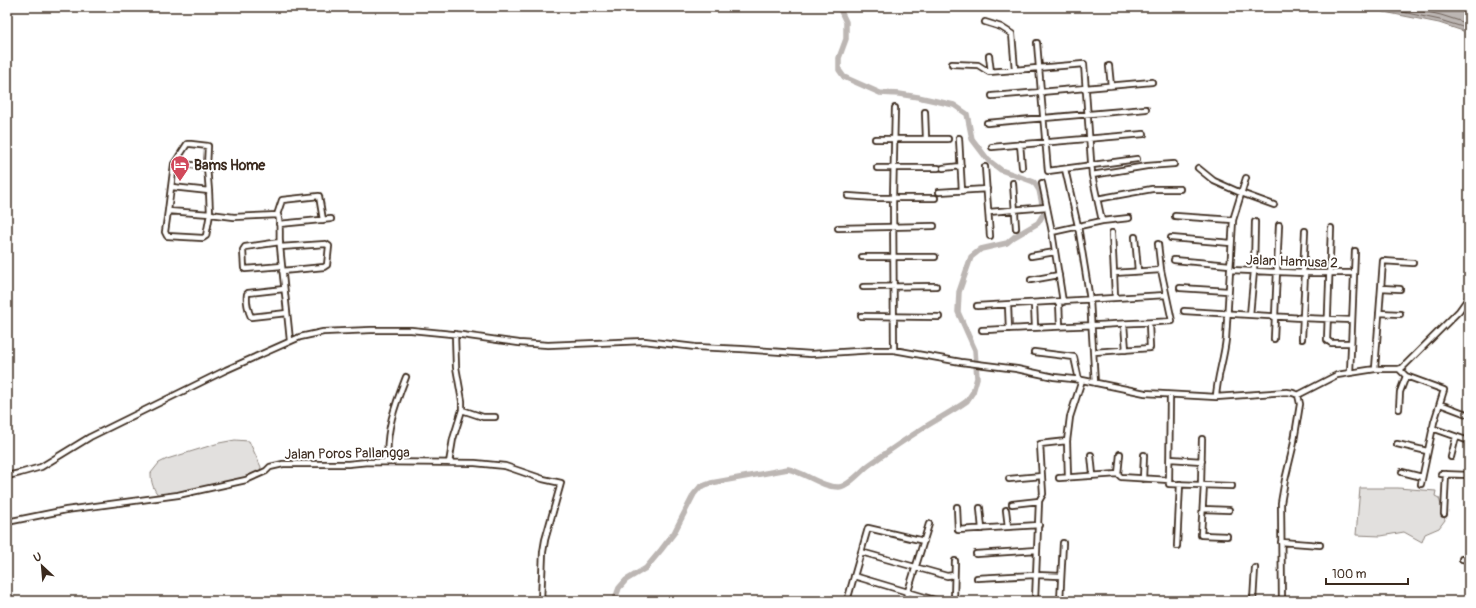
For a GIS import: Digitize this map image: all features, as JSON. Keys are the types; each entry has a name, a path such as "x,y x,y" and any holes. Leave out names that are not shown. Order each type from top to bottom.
{"street":[{"path":"985,22 1001,27 1012,34 1015,70"},
{"path":"1037,44 1048,171 1066,173 1174,164"},
{"path":"989,56 991,72"},
{"path":"952,64 978,65 991,72 1084,64 1092,170 1102,220"},
{"path":"1109,66 1111,86"},
{"path":"992,96 1152,82"},
{"path":"894,350 893,198 895,108"},
{"path":"987,123 1146,109"},
{"path":"925,112 926,138"},
{"path":"992,147 1144,134"},
{"path":"875,139 948,138"},
{"path":"959,138 962,191"},
{"path":"187,144 208,146 207,167 210,191 210,214 207,234 205,237 168,236 165,232 174,164 187,144"},
{"path":"1020,144 1022,168"},
{"path":"1092,170 1137,159"},
{"path":"174,164 207,167"},
{"path":"877,168 940,168 961,166"},
{"path":"985,167 990,236"},
{"path":"1198,168 1214,181 1241,194 1274,205"},
{"path":"1066,173 1078,226 1090,300 1095,383"},
{"path":"1216,397 1218,375 1224,356 1228,314 1228,290 1233,220 1246,178"},
{"path":"1013,183 1016,228"},
{"path":"1042,183 1059,275 1061,302 1060,326"},
{"path":"172,187 210,191"},
{"path":"939,192 987,189"},
{"path":"1097,199 1152,189 1180,189"},
{"path":"290,341 282,268 279,218 277,215 282,200 319,196 323,220"},
{"path":"848,196 876,198 934,198"},
{"path":"989,212 1046,208"},
{"path":"168,211 234,217 277,215"},
{"path":"1175,216 1233,220"},
{"path":"1052,232 1102,220 1129,218"},
{"path":"279,224 331,219"},
{"path":"1250,315 1254,271 1255,222"},
{"path":"1274,339 1279,225"},
{"path":"838,228 934,226"},
{"path":"1331,228 1327,319 1328,342 1352,343"},
{"path":"1302,339 1305,231"},
{"path":"1112,233 1115,297"},
{"path":"1135,237 1138,271"},
{"path":"1171,238 1231,243"},
{"path":"326,244 328,246 327,265 324,267 244,268 243,251 245,247 280,245 326,244"},
{"path":"982,330 1092,326 1172,321 1161,270 1158,244"},
{"path":"1350,373 1355,251"},
{"path":"1031,256 1055,252"},
{"path":"862,257 935,257"},
{"name":"Jalan Hamusa 2","path":"1174,260 1254,271 1354,273"},
{"path":"1375,370 1383,261 1412,263"},
{"path":"1114,273 1161,270"},
{"path":"1031,280 1059,275"},
{"path":"862,287 936,286"},
{"path":"1180,288 1228,290"},
{"path":"1381,288 1400,289"},
{"path":"284,289 248,293 246,297 251,317 287,313"},
{"path":"977,306 1034,304 1115,297 1166,295"},
{"path":"1298,396 1333,376 1375,370 1399,369 1412,360 1427,342 1459,311 1469,297"},
{"path":"1034,304 1035,328"},
{"path":"1008,305 1009,329"},
{"path":"1184,310 1228,314 1352,320"},
{"path":"1379,313 1400,314"},
{"path":"861,316 938,317"},
{"path":"1094,352 1150,348 1149,323"},
{"path":"1124,324 1126,350"},
{"path":"7,476 45,464 72,447 116,424 226,370 300,336 315,333 371,330 412,330 548,345 644,341 692,347 767,350 801,354 894,350 970,364 1081,380 1145,393 1216,397 1287,392 1298,396 1300,404 1293,447 1284,480 1281,503 1282,601"},
{"path":"448,463 453,439 462,410 462,392 456,367 455,334"},
{"path":"1034,352 1074,357 1081,380 1070,417 1067,441 1068,477"},
{"path":"1399,369 1406,376 1444,390 1432,428 1421,484"},
{"path":"1399,409 1400,392 1406,376"},
{"path":"388,462 387,451 390,424 395,404 406,377"},
{"path":"1170,395 1169,484 1232,486"},
{"path":"1440,404 1469,415"},
{"path":"462,410 479,416 495,417"},
{"path":"1432,428 1469,441"},
{"path":"1451,457 1456,437"},
{"path":"1202,439 1202,535 1227,536"},
{"path":"1035,601 1039,502 1043,494 1040,444 1067,441"},
{"path":"1397,444 1427,451"},
{"path":"1118,474 1120,454"},
{"path":"1091,455 1093,475"},
{"path":"1143,479 1144,455"},
{"path":"1170,459 1202,461"},
{"name":"Jalan Poros Pallangga","path":"7,522 66,510 178,495 246,480 275,465 388,462 496,464 517,469 543,479 560,482 561,484 544,548 541,601"},
{"path":"1402,472 1422,477"},
{"path":"1059,478 1118,474 1121,477 1169,480"},
{"path":"1444,514 1444,474 1469,475"},
{"path":"1009,479 1042,476"},
{"path":"1177,546 1180,484"},
{"path":"1012,504 1039,502"},
{"path":"957,507 958,530 1038,525"},
{"path":"980,508 982,529"},
{"path":"1203,509 1229,510"},
{"path":"1006,510 1008,527"},
{"path":"906,601 929,524"},
{"path":"849,601 854,576 868,528 924,541"},
{"path":"1281,542 1320,545"},
{"path":"1060,601 1063,543"},
{"path":"976,554 1037,550"},
{"path":"861,552 947,576 954,575"},
{"path":"1462,559 1469,560"},
{"path":"954,601 955,561"},
{"path":"1253,601 1255,568"},
{"path":"854,576 938,601"},
{"path":"977,578 1061,576"}],"shaded area":[{"path":"235,440 249,441 261,467 260,472 236,481 185,493 159,496 155,491 151,479 151,473 159,463 167,459 219,443"},
{"path":"1360,488 1398,488 1436,491 1435,496 1439,498 1445,520 1439,528 1425,534 1422,542 1404,532 1381,536 1356,535"}],"water":[{"path":"1359,7 1469,7 1469,33 1439,23"}],"waterway":[{"path":"615,601 619,588 626,580 646,568 674,533 694,494 700,487 711,483 788,469 820,483 833,487 843,486 869,465 967,401 973,392 977,378 975,350 958,312 959,292 971,257 981,249 1007,243 1014,237 1038,223 1044,213 1039,190 1034,182 1001,170 988,160 972,139 967,114 954,105 918,97 880,93 844,77 839,70 839,58 846,39 846,22 839,7"}],"place":[{"name":"Bams Home","path":"180,182"}]}
